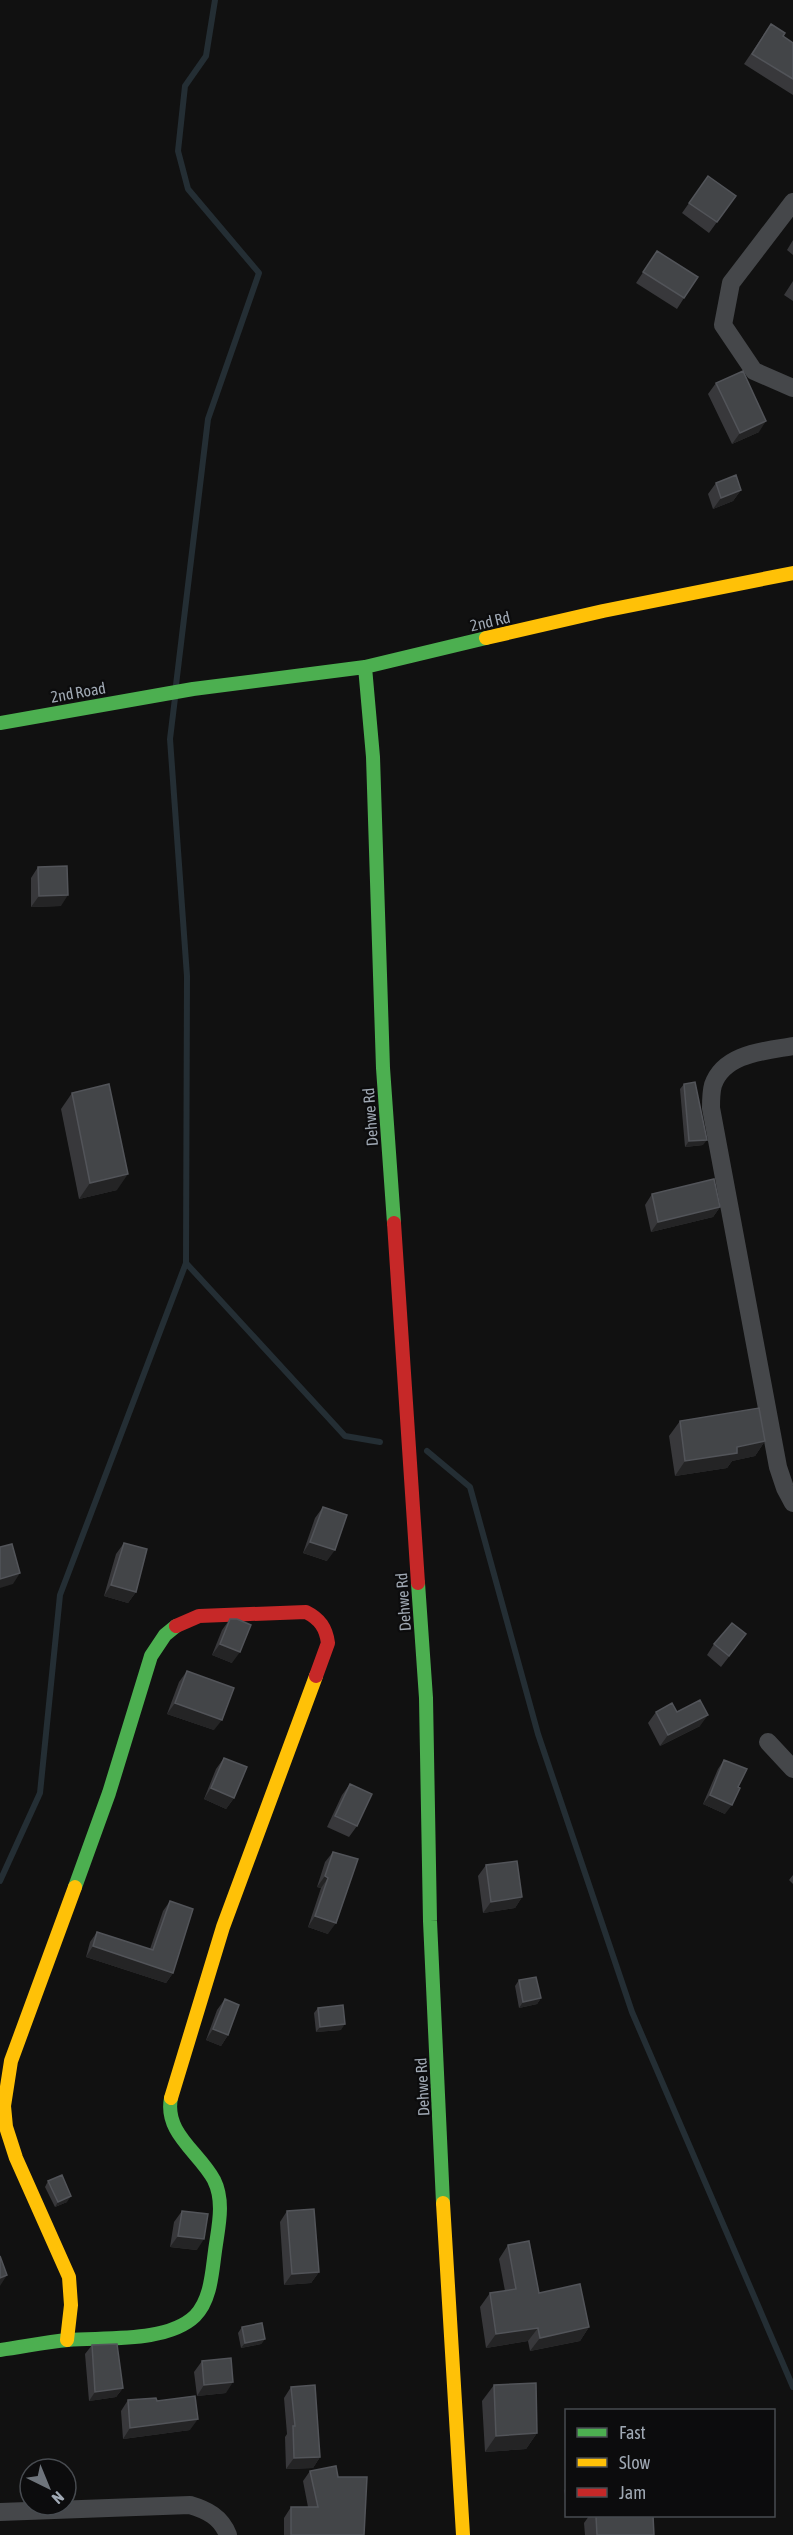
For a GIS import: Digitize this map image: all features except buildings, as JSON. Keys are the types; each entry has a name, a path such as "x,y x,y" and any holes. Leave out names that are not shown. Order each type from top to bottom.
{"street":[{"path":"793,202 731,283 723,325 754,371 793,388"},
{"name":"2nd Rd","path":"193,688 365,667 603,611 793,573"},
{"name":"Dehwe Rd","path":"365,667 373,757 383,1068 426,1698 430,1921 449,2319 463,2535"},
{"name":"2nd Road","path":"0,723 193,688"},
{"path":"793,1046 749,1054 728,1065 713,1084 711,1108 778,1467 784,1488 793,1503"},
{"path":"0,2350 67,2340 174,2330 186,2324 197,2313 210,2287 219,2215 217,2186 212,2175 170,2122 170,2101 223,1927 328,1643 326,1629 318,1617 306,1612 200,1616 184,1620 158,1642 151,1656 87,1856 11,2061 5,2088 4,2112 8,2132 63,2260 70,2283 71,2304 67,2340"},
{"path":"768,1742 793,1768"},
{"path":"0,2512 190,2505 206,2510 218,2519 228,2535"}],"waterway":[{"path":"176,685 208,419 259,273 188,189 178,151 185,86 206,56 215,0"},
{"path":"0,1881 40,1793 60,1595 186,1263 187,976 170,739 175,698"},
{"path":"186,1263 345,1436 380,1442"},
{"path":"427,1451 470,1487 538,1734 632,2012 793,2387"}],"traffic: fast":[{"path":"0,723 193,689 365,667 486,638"},
{"path":"365,667 373,757 383,1068 394,1223"},
{"path":"418,1583 426,1698 430,1921 443,2203"},
{"path":"75,1887 109,1793 151,1656 165,1635 176,1626"},
{"path":"0,2350 68,2340 152,2335 183,2325 200,2309 208,2294 212,2277 219,2224 219,2197 208,2170 184,2142 173,2122 170,2110 171,2098"}],"traffic: slow":[{"path":"486,638 603,611 793,573"},
{"path":"171,2098 223,1927 316,1676"},
{"path":"67,2340 71,2305 69,2277 16,2158 6,2127 4,2106 11,2061 75,1887"},
{"path":"443,2203 463,2535"}],"traffic: jam":[{"path":"394,1223 418,1583"},
{"path":"176,1626 199,1616 306,1612 322,1624 328,1643 316,1676"}]}
